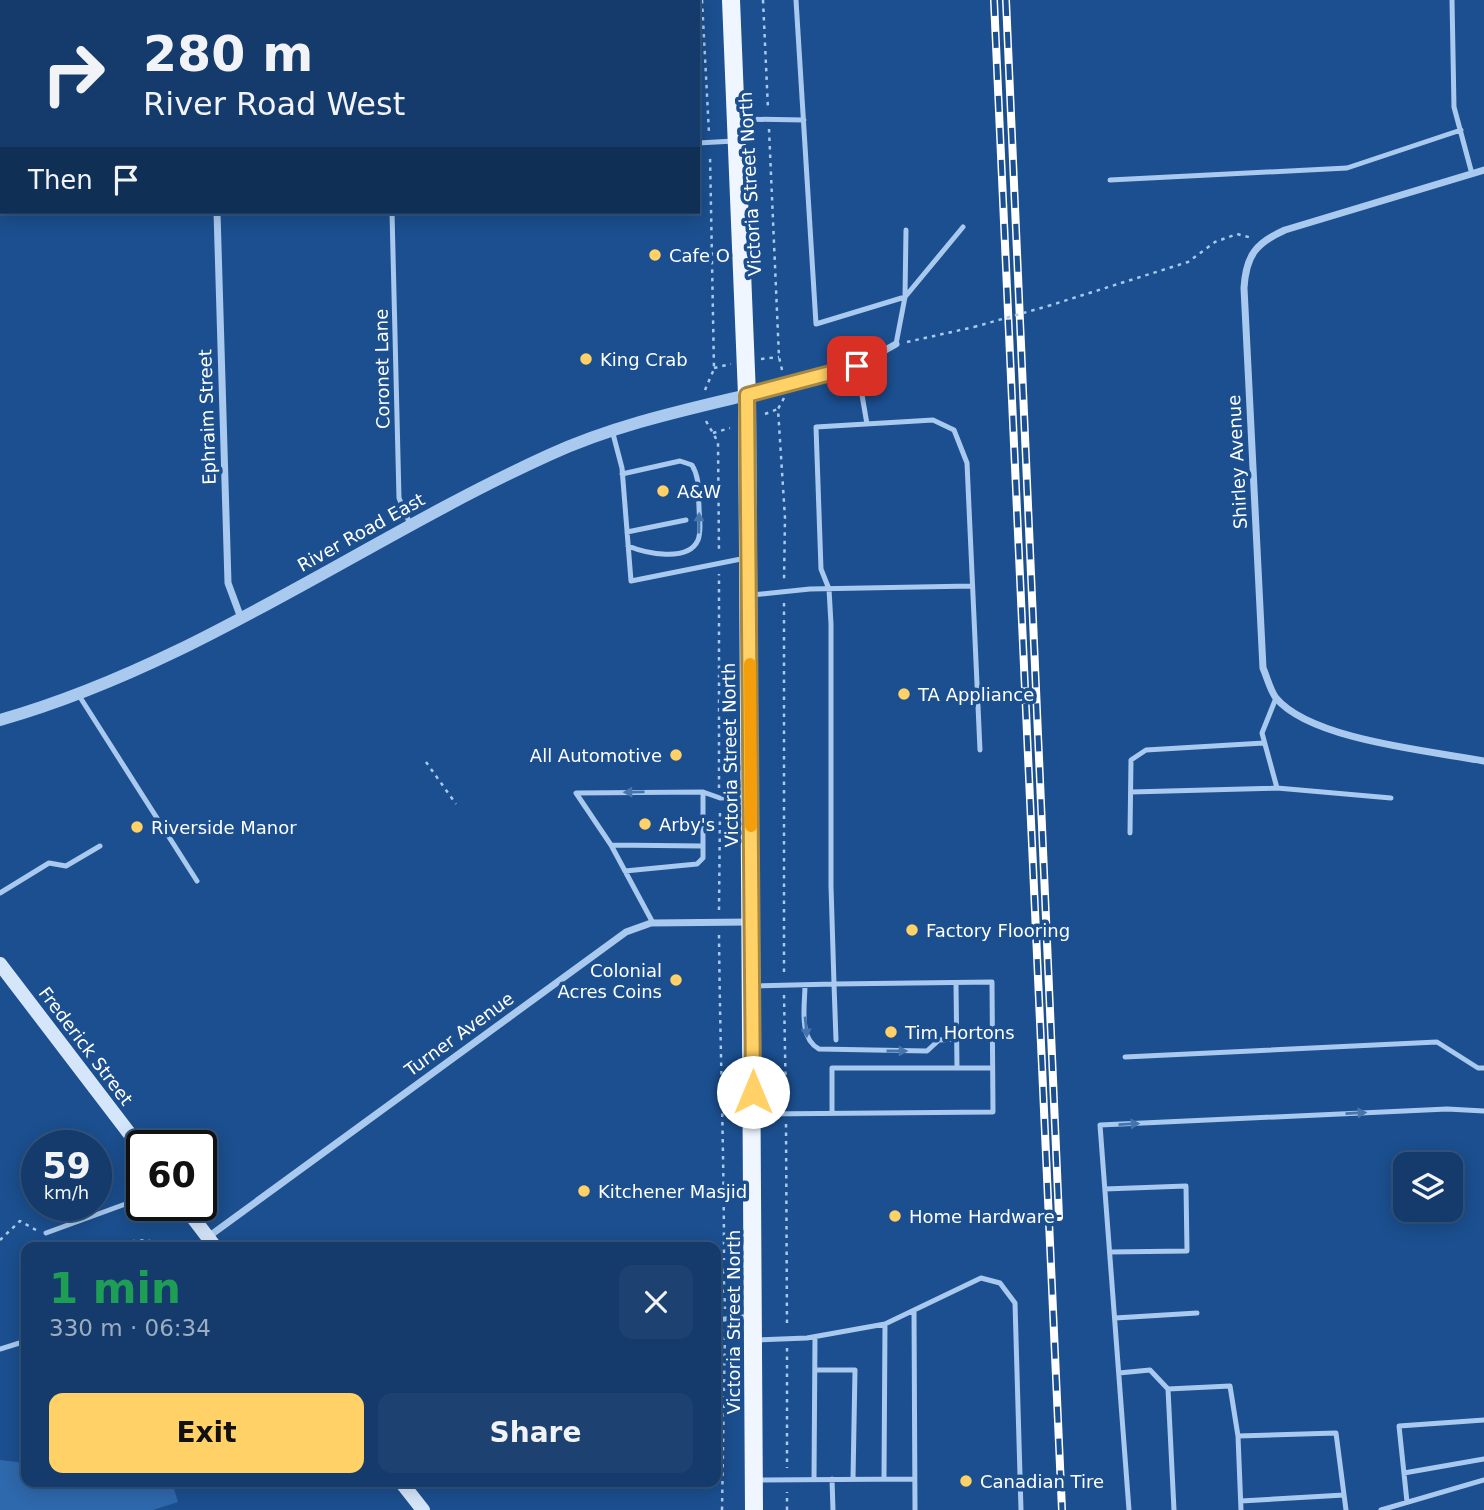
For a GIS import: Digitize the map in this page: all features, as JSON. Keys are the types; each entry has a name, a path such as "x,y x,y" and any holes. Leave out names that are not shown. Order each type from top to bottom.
{"main road":[{"name":"Victoria Street North","path":"731,0 747,395 753,986 754,1510"},
{"name":"Frederick Street","path":"0,964 127,1130"},
{"path":"196,1221 212,1242"},
{"path":"405,1487 423,1510"}],"street":[{"path":"1262,241 1285,230 1484,170"},
{"name":"Ephraim Street","path":"217,214 228,583 241,618"},
{"name":"Shirley Avenue","path":"1262,241 1245,267 1244,288 1263,668 1276,698"},
{"path":"747,395 857,366 897,344"},
{"name":"River Road East","path":"0,720 78,694 241,618 411,524 550,454 612,430 747,395"},
{"path":"1276,698 1307,721 1347,735 1484,761"},
{"name":"Turner Avenue","path":"212,1242 626,932 653,923 752,922"}],"lane":[{"path":"796,0 816,324 905,297 962,227"},
{"path":"1451,0 1454,107 1472,174"},
{"path":"736,119 804,120"},
{"path":"1110,180 1347,168 1461,130"},
{"path":"700,144 737,141"},
{"name":"Coronet Lane","path":"392,214 399,498 411,524"},
{"path":"897,344 905,297 906,230"},
{"path":"857,366 867,424"},
{"path":"836,1040 829,589 821,569 816,427 933,420 954,430 967,463 980,750"},
{"path":"612,430 622,474 631,581 749,558"},
{"path":"622,474 681,461 692,465 698,474 697,542 690,548 659,556 628,546"},
{"path":"627,532 686,520"},
{"path":"749,595 829,589 972,586"},
{"path":"78,694 197,881"},
{"path":"1276,698 1262,733 1277,788"},
{"path":"1130,833 1131,760 1146,750 1264,743"},
{"path":"1131,792 1277,788 1391,799"},
{"path":"625,871 697,864 703,858 703,792"},
{"path":"653,923 611,845 576,793 703,792 720,798 751,797"},
{"path":"611,845 702,846"},
{"path":"0,892 49,863 66,866 100,846"},
{"path":"753,986 992,982 993,1112 753,1114"},
{"path":"956,983 957,1068"},
{"path":"805,985 806,1037 819,1049 927,1051 939,1040 957,1039"},
{"path":"1125,1057 1437,1042 1478,1068 1484,1068"},
{"path":"832,1113 832,1068 992,1068"},
{"path":"1129,1510 1100,1125 1447,1109 1481,1111"},
{"path":"1105,1189 1186,1186 1186,1251 1110,1252"},
{"path":"46,1233 126,1204"},
{"path":"721,1271 754,1267"},
{"path":"754,1340 815,1337 885,1324 981,1278 1000,1283 1015,1303 1021,1510"},
{"path":"914,1310 915,1510"},
{"path":"1115,1318 1197,1313"},
{"path":"721,1319 754,1316"},
{"path":"884,1479 885,1324"},
{"path":"814,1479 815,1337"},
{"path":"0,1349 21,1343"},
{"path":"815,1370 855,1370 853,1479"},
{"path":"1119,1373 1150,1370 1168,1389 1174,1510"},
{"path":"1168,1389 1230,1386 1238,1436 1241,1510"},
{"path":"814,1400 825,1401"},
{"path":"845,1400 855,1400"},
{"path":"1407,1502 1399,1426 1484,1420"},
{"path":"845,1426 854,1425"},
{"path":"814,1427 825,1426"},
{"path":"1238,1436 1336,1433 1346,1510"},
{"path":"1404,1472 1484,1460"},
{"path":"832,1479 833,1510"},
{"path":"754,1480 915,1479"},
{"path":"1381,1510 1484,1480"},
{"path":"1241,1501 1344,1495"}],"path":[{"name":"Victoria Street North","path":"702,0 710,143 714,369"},
{"name":"Victoria Street North","path":"763,0 777,357 782,365"},
{"path":"897,344 974,327 1188,262 1215,242 1237,234 1262,241"},
{"path":"705,383 719,365"},
{"path":"784,397 776,410 785,518 787,1510"},
{"path":"706,426 712,433 719,433"},
{"name":"Victoria Street North","path":"712,433 718,442 719,903"},
{"path":"426,762 456,804"},
{"name":"Victoria Street North","path":"719,934 719,1081 724,1120 726,1386 722,1510"},
{"path":"0,1240 20,1222 46,1233"},
{"path":"123,1242 150,1242"}],"shaded area":[{"path":"0,1460 21,1462 21,1487 174,1487 178,1502 153,1510 0,1510"}],"railway":[{"path":"994,0 1062,1510"},
{"path":"1006,0 1059,1217"}],"slow traffic":[{"path":"750,664 751,826"}],"place":[{"name":"Cafe O","path":"655,255"},
{"name":"King Crab","path":"586,359"},
{"name":"A&W","path":"663,491"},
{"name":"TA Appliance","path":"904,694"},
{"name":"All Automotive","path":"676,755"},
{"name":"Arby's","path":"645,824"},
{"name":"Riverside Manor","path":"137,827"},
{"name":"Factory Flooring","path":"912,930"},
{"name":"Colonial Acres Coins","path":"676,980"},
{"name":"Tim Hortons","path":"891,1032"},
{"name":"Kitchener Masjid","path":"584,1191"},
{"name":"Home Hardware","path":"895,1216"},
{"name":"Canadian Tire","path":"966,1481"}],"route":[{"path":"753,1092 747,395 857,366"}]}
